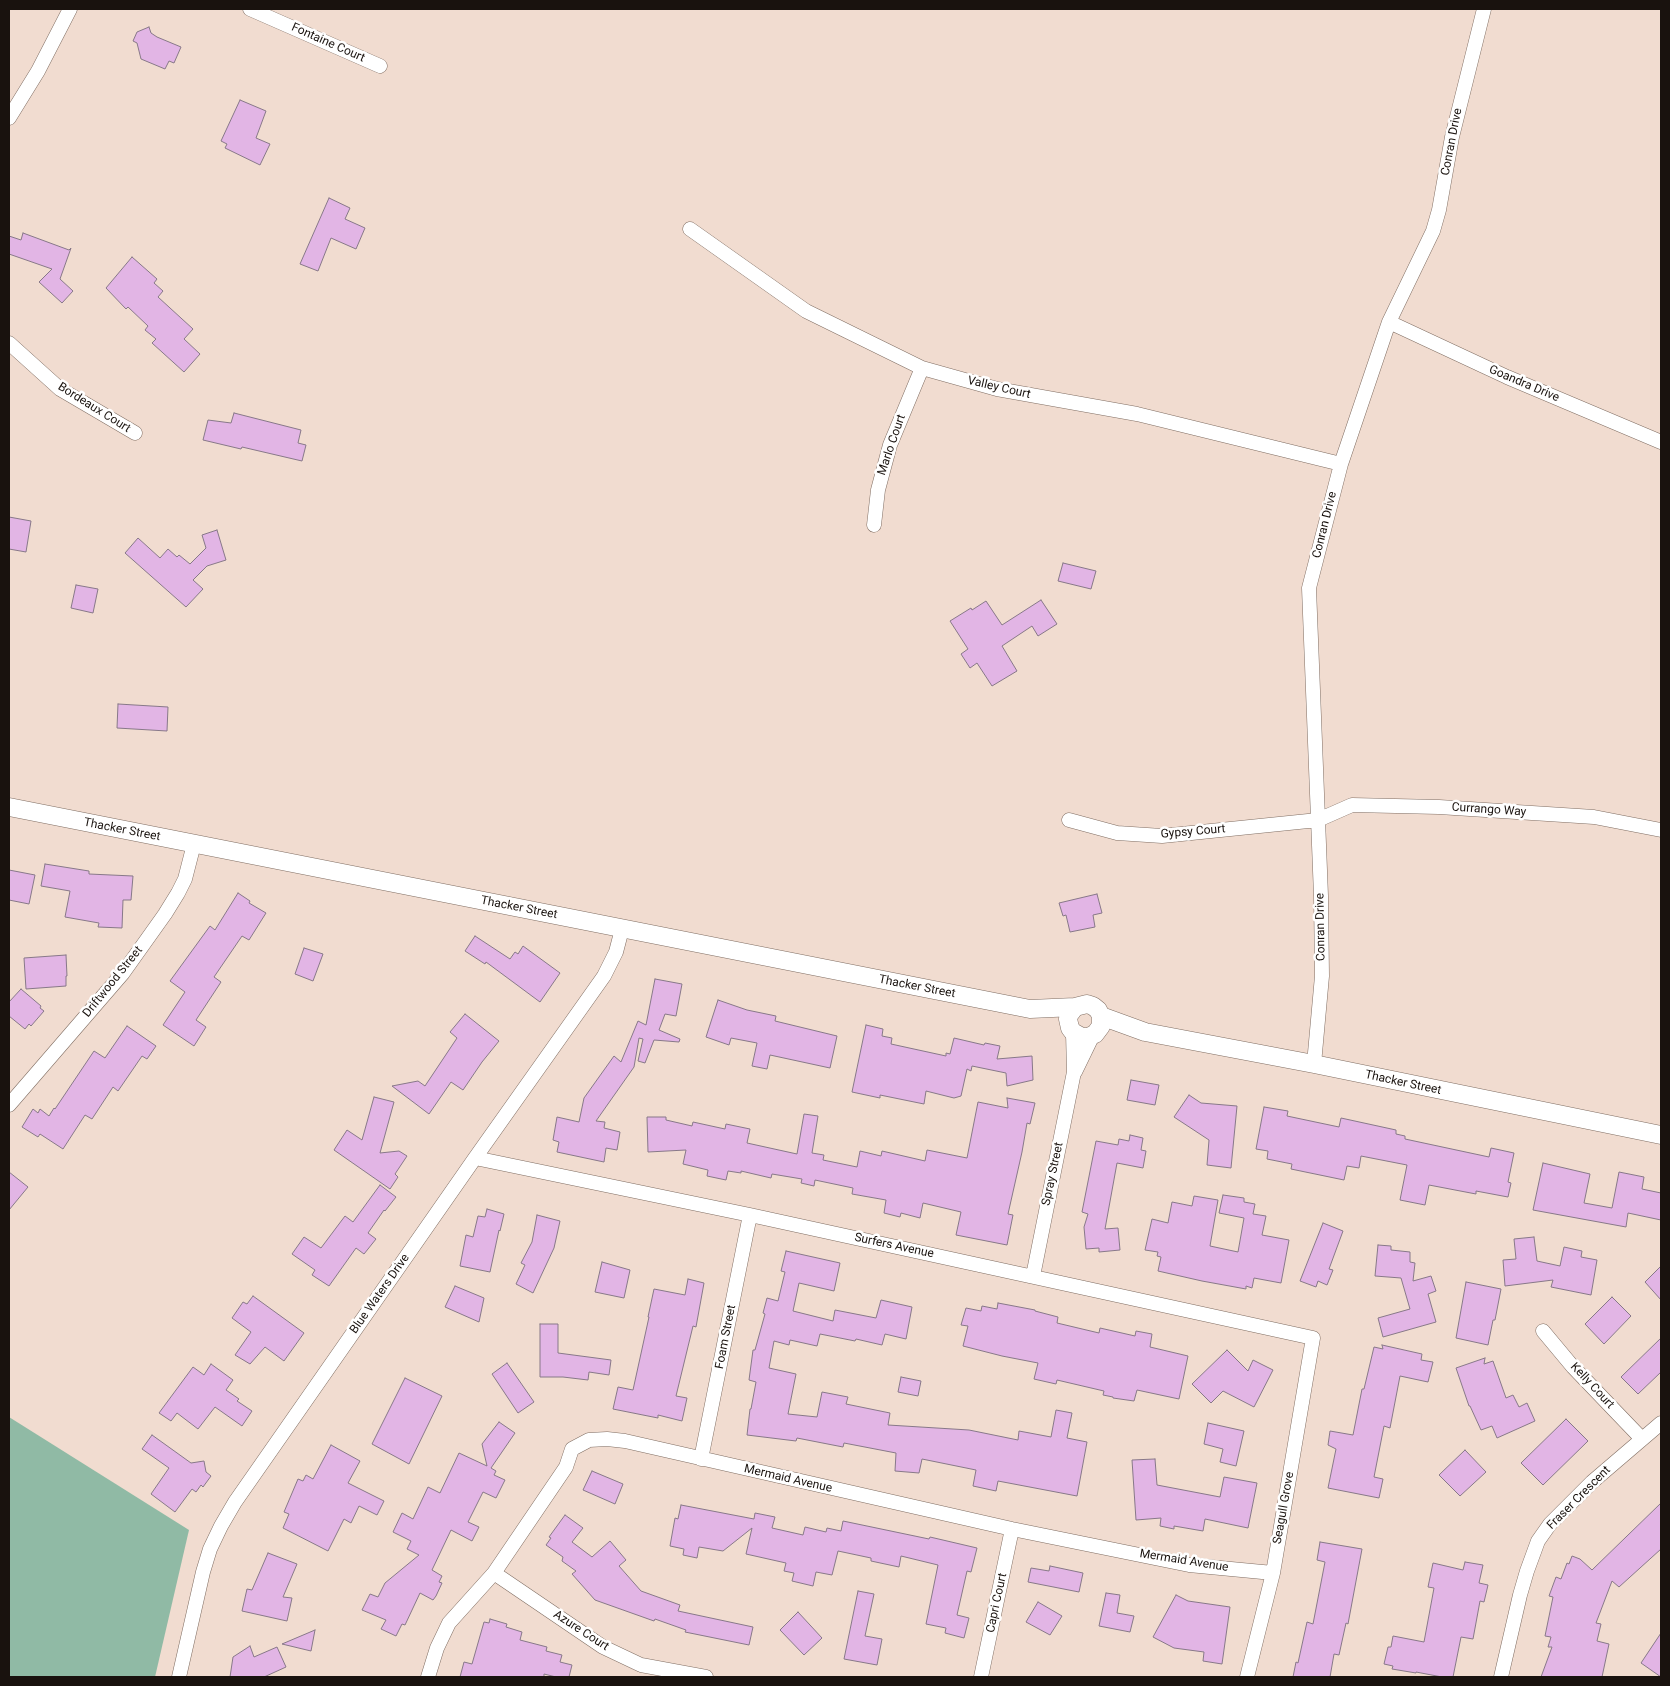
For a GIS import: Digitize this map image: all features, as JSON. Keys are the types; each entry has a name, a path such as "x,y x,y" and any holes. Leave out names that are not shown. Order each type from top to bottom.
{"street":[{"path":"9,118 38,71 70,9"},
{"name":"Fontaine Court","path":"250,9 380,66"},
{"name":"Conran Drive","path":"1314,1064 1322,976 1309,588 1341,464 1389,322 1433,231 1439,210 1454,128 1484,9"},
{"name":"Valley Court","path":"690,229 806,311 922,368 997,389 1137,414 1341,464"},
{"name":"Goandra Drive","path":"1389,322 1507,377 1661,442"},
{"name":"Bordeaux Court","path":"9,343 60,389 135,433"},
{"name":"Marlo Court","path":"874,525 878,490 890,445 922,368"},
{"name":"Currango Way","path":"1318,820 1352,805 1439,807 1594,817 1661,830"},
{"name":"Thacker Street","path":"9,807 1030,1009 1075,1007"},
{"name":"Gypsy Court","path":"1069,820 1117,833 1162,836 1318,820"},
{"name":"Driftwood Street","path":"9,1105 123,973 147,940 185,879 194,844"},
{"name":"Blue Waters Drive","path":"179,1677 210,1549 235,1502 608,970 616,952 622,929"},
{"path":"1087,1004 1098,1010 1101,1016 1101,1026 1094,1034 1082,1037 1071,1030 1069,1014 1075,1007 1087,1004"},
{"name":"Thacker Street","path":"1030,1009 1071,1030"},
{"name":"Thacker Street","path":"1101,1016 1145,1032 1314,1064 1661,1136"},
{"name":"Spray Street","path":"1033,1276 1074,1072 1071,1030"},
{"name":"Thacker Street","path":"1094,1034 1145,1032"},
{"name":"Spray Street","path":"1074,1072 1094,1034"},
{"name":"Surfers Avenue","path":"475,1158 750,1215 1313,1338"},
{"name":"Foam Street","path":"701,1459 750,1215"},
{"name":"Kelly Court","path":"1543,1331 1573,1367 1642,1439"},
{"name":"Seagull Grove","path":"1247,1677 1273,1573 1313,1338"},
{"name":"Fraser Crescent","path":"1502,1677 1522,1587 1538,1541 1550,1524 1592,1482 1661,1423"},
{"name":"Mermaid Avenue","path":"428,1677 437,1648 449,1623 494,1573 566,1467 572,1450 589,1440 607,1439 1012,1529 1189,1565 1273,1573"},
{"name":"Capri Court","path":"981,1677 1012,1529"},
{"name":"Azure Court","path":"494,1573 604,1647 641,1665 706,1677"}],"green space":[{"path":"9,1417 189,1530 155,1677 9,1677"}],"building":[{"path":"149,27 151,33 157,37 181,47 174,63 169,61 165,69 141,59 137,43 133,41 137,32"},
{"path":"240,100 266,111 256,138 270,144 260,165 225,148 227,144 221,141"},
{"path":"329,198 350,208 345,219 365,228 356,249 331,238 318,271 300,264"},
{"path":"23,233 69,250 71,248 60,279 73,291 62,303 39,282 52,269 9,254 9,236 21,240"},
{"path":"132,257 157,279 154,283 163,291 158,297 193,329 184,339 200,354 184,372 152,343 156,339 145,330 148,326 128,307 126,309 106,288"},
{"path":"234,413 301,430 298,443 306,445 302,461 203,440 208,420 231,423"},
{"path":"9,517 31,521 26,552 9,549"},
{"path":"217,530 226,560 207,566 193,580 203,589 186,607 125,553 138,538 160,558 168,549 177,557 179,555 190,564 206,548 202,535"},
{"path":"1063,563 1096,571 1091,589 1058,581"},
{"path":"76,585 98,589 93,613 71,608"},
{"path":"1041,600 1057,624 1038,636 1032,626 1002,646 1017,671 992,686 977,663 970,668 961,654 968,649 950,621 986,601 1002,625"},
{"path":"118,704 168,707 167,731 117,728"},
{"path":"45,864 89,871 89,874 133,876 131,900 123,900 122,928 98,927 99,923 65,917 70,891 41,886"},
{"path":"9,870 35,875 29,904 9,900"},
{"path":"238,893 250,901 249,903 266,913 249,940 242,936 214,977 221,982 196,1020 206,1027 194,1046 163,1025 185,992 170,981 210,926 215,930"},
{"path":"1097,894 1102,913 1093,915 1095,927 1070,932 1066,915 1063,916 1059,903"},
{"path":"475,936 510,959 515,952 518,954 523,946 560,973 540,1002 486,962 485,964 465,951"},
{"path":"304,948 323,954 313,981 295,974"},
{"path":"66,955 66,986 26,989 24,958"},
{"path":"655,979 682,984 676,1016 665,1014 659,1030 680,1039 679,1042 654,1040 645,1063 638,1061 643,1039 639,1038 634,1067 596,1121 605,1122 604,1128 620,1132 617,1150 606,1148 604,1162 557,1152 559,1142 553,1140 557,1117 579,1122 584,1098 614,1056 621,1062 638,1021 646,1025"},
{"path":"21,989 41,1006 40,1008 44,1011 31,1026 29,1024 25,1029 9,1016 9,1002"},
{"path":"718,1000 747,1010 776,1016 775,1021 837,1036 830,1068 770,1055 767,1069 752,1066 757,1043 731,1038 729,1045 706,1037"},
{"path":"465,1014 499,1041 463,1090 451,1082 429,1114 392,1086 418,1081 425,1086 457,1038 450,1032"},
{"path":"866,1025 883,1029 882,1036 892,1038 891,1044 946,1056 946,1053 950,1054 954,1038 984,1045 985,1043 1000,1046 997,1059 1032,1056 1033,1080 1007,1086 1006,1073 972,1066 971,1071 967,1069 961,1096 954,1098 926,1091 924,1104 880,1095 880,1098 852,1092"},
{"path":"127,1026 156,1046 147,1059 142,1056 118,1091 113,1087 92,1119 85,1115 63,1149 40,1134 38,1137 22,1127 33,1109 38,1113 40,1109 49,1116 94,1051 105,1058"},
{"path":"1131,1080 1159,1085 1155,1105 1127,1100"},
{"path":"1189,1095 1201,1103 1237,1106 1231,1168 1207,1165 1209,1140 1174,1117"},
{"path":"374,1097 394,1102 380,1153 399,1151 407,1156 395,1174 398,1177 390,1189 334,1150 347,1130 362,1140"},
{"path":"1007,1098 1035,1103 1030,1124 1027,1123 1008,1214 1013,1215 1007,1245 956,1235 961,1212 923,1203 920,1218 901,1213 900,1217 884,1213 886,1200 852,1194 853,1188 815,1180 814,1186 801,1183 802,1179 772,1174 771,1178 741,1171 741,1173 728,1171 726,1180 707,1176 708,1170 683,1164 686,1150 648,1152 647,1117 666,1117 666,1120 692,1126 693,1122 725,1129 726,1124 750,1129 747,1143 797,1154 804,1114 818,1116 812,1153 824,1155 823,1160 857,1167 860,1151 881,1156 882,1151 925,1161 927,1150 967,1158 978,1102 1008,1108"},
{"path":"1264,1107 1288,1111 1287,1116 1339,1127 1341,1118 1396,1130 1396,1134 1405,1136 1405,1139 1489,1157 1491,1148 1514,1153 1508,1182 1511,1183 1508,1197 1476,1191 1476,1194 1429,1185 1425,1205 1400,1200 1407,1165 1361,1156 1359,1168 1347,1166 1344,1180 1291,1169 1292,1164 1267,1159 1268,1151 1256,1149"},
{"path":"1130,1135 1143,1138 1141,1150 1146,1151 1143,1168 1117,1163 1105,1229 1118,1228 1120,1250 1099,1252 1099,1248 1086,1249 1084,1227 1088,1214 1082,1212 1096,1141 1118,1145 1119,1139 1129,1141"},
{"path":"1543,1163 1590,1174 1584,1203 1612,1208 1619,1172 1644,1177 1642,1189 1661,1193 1661,1220 1628,1213 1626,1227 1533,1210"},
{"path":"9,1172 28,1187 9,1210"},
{"path":"380,1185 396,1197 368,1233 376,1239 364,1254 356,1248 329,1286 312,1275 315,1270 292,1254 304,1237 321,1248 345,1216 353,1222"},
{"path":"1223,1195 1244,1198 1244,1202 1255,1204 1253,1214 1266,1216 1262,1235 1289,1240 1281,1283 1254,1278 1252,1288 1246,1286 1246,1289 1158,1271 1161,1257 1157,1256 1158,1252 1145,1250 1152,1219 1168,1223 1172,1202 1192,1206 1194,1196 1218,1200 1210,1246 1238,1252 1244,1218 1219,1213"},
{"path":"487,1209 504,1214 490,1272 460,1266 466,1235 473,1237 478,1216 485,1217"},
{"path":"537,1215 560,1221 554,1248 533,1293 516,1284 525,1265 521,1263 532,1242"},
{"path":"1323,1223 1343,1231 1329,1269 1333,1270 1327,1285 1318,1281 1316,1287 1300,1281"},
{"path":"1534,1237 1537,1261 1560,1266 1564,1247 1582,1251 1581,1257 1597,1260 1591,1295 1551,1287 1553,1280 1505,1286 1503,1260 1516,1259 1514,1239"},
{"path":"1378,1245 1391,1246 1391,1250 1410,1252 1410,1262 1415,1263 1413,1281 1431,1276 1436,1291 1428,1294 1436,1322 1383,1337 1378,1318 1410,1309 1401,1278 1375,1276"},
{"path":"786,1251 840,1263 834,1291 799,1283 793,1311 833,1321 835,1310 876,1318 881,1300 912,1307 906,1339 885,1334 882,1345 820,1334 817,1346 790,1340 789,1345 774,1341 769,1368 796,1374 788,1414 817,1417 822,1392 848,1397 846,1404 890,1413 888,1425 969,1430 1018,1440 1019,1431 1051,1437 1056,1410 1072,1413 1067,1438 1087,1442 1077,1496 998,1481 996,1491 973,1486 976,1470 922,1459 919,1473 895,1471 896,1453 844,1443 843,1447 797,1438 796,1441 747,1435 756,1382 749,1380 753,1350 755,1350 765,1314 763,1313 767,1298 778,1301 785,1272 781,1271"},
{"path":"602,1262 630,1270 624,1298 595,1292"},
{"path":"1661,1266 1661,1300 1645,1282"},
{"path":"688,1279 704,1283 696,1327 693,1326 676,1396 687,1398 682,1421 658,1415 658,1418 613,1409 618,1387 633,1390 654,1289 685,1295"},
{"path":"1466,1282 1501,1289 1488,1345 1456,1338"},
{"path":"455,1286 484,1298 479,1322 445,1307"},
{"path":"253,1296 304,1333 284,1361 265,1347 250,1364 235,1355 251,1332 232,1318 243,1302 247,1304"},
{"path":"1612,1297 1631,1316 1604,1344 1585,1324"},
{"path":"998,1303 1035,1310 1058,1317 1057,1323 1099,1333 1100,1328 1135,1336 1136,1331 1152,1334 1150,1347 1188,1356 1179,1399 1137,1390 1134,1401 1113,1398 1103,1395 1104,1391 1057,1380 1056,1384 1034,1379 1038,1363 963,1346 968,1326 961,1325 966,1308 981,1311 982,1306 997,1309"},
{"path":"540,1324 558,1324 558,1353 611,1360 609,1375 589,1372 588,1380 540,1377"},
{"path":"1661,1338 1661,1372 1638,1394 1621,1377"},
{"path":"1382,1345 1422,1354 1421,1360 1433,1362 1428,1382 1400,1376 1390,1428 1384,1426 1374,1477 1383,1479 1379,1498 1328,1488 1336,1449 1328,1445 1330,1431 1353,1435 1362,1389 1364,1389 1374,1347 1383,1349"},
{"path":"1227,1350 1248,1371 1253,1360 1273,1370 1254,1407 1223,1391 1211,1403 1192,1384"},
{"path":"1485,1358 1484,1364 1493,1361 1506,1398 1513,1395 1519,1407 1527,1403 1535,1421 1497,1438 1492,1426 1481,1430 1469,1406 1456,1368"},
{"path":"507,1363 534,1402 518,1413 492,1374"},
{"path":"211,1364 233,1380 226,1390 239,1399 237,1401 252,1411 242,1426 215,1407 198,1429 177,1413 171,1421 159,1413 193,1367 204,1375"},
{"path":"901,1377 921,1381 918,1396 898,1392"},
{"path":"405,1378 442,1396 409,1464 372,1444"},
{"path":"1566,1419 1588,1441 1543,1485 1521,1463"},
{"path":"499,1422 515,1433 491,1468 496,1471 494,1475 505,1480 496,1498 483,1492 468,1522 479,1527 472,1541 451,1530 432,1570 442,1576 439,1582 442,1583 436,1596 433,1600 420,1593 405,1625 402,1624 396,1636 381,1629 386,1620 362,1610 370,1594 378,1597 385,1583 419,1555 407,1549 411,1541 393,1532 402,1513 413,1519 428,1487 440,1493 459,1453 487,1466 482,1444"},
{"path":"1208,1423 1244,1431 1236,1466 1220,1462 1223,1449 1204,1444"},
{"path":"152,1435 191,1463 204,1461 206,1472 211,1476 203,1487 201,1485 196,1492 192,1489 175,1512 151,1494 169,1468 142,1449"},
{"path":"331,1445 360,1461 348,1483 384,1501 377,1515 359,1506 351,1523 344,1519 328,1551 283,1528 289,1514 284,1512 298,1479 303,1481 306,1475 313,1479"},
{"path":"1465,1450 1486,1472 1460,1496 1439,1475"},
{"path":"1155,1459 1157,1485 1220,1497 1224,1477 1257,1483 1248,1528 1205,1519 1203,1531 1174,1526 1174,1529 1160,1526 1161,1518 1136,1520 1132,1460"},
{"path":"592,1471 623,1484 615,1504 583,1490"},
{"path":"1661,1503 1661,1549 1619,1587 1612,1581 1596,1623 1601,1624 1597,1641 1609,1644 1602,1677 1541,1677 1552,1647 1548,1647 1551,1637 1545,1636 1553,1597 1549,1596 1556,1577 1561,1579 1572,1556 1580,1559 1592,1570"},
{"path":"681,1505 754,1519 755,1513 775,1517 772,1528 803,1535 805,1527 826,1532 827,1528 841,1531 843,1521 977,1548 971,1572 967,1571 957,1615 969,1618 964,1638 945,1633 946,1628 926,1624 938,1565 901,1556 899,1567 871,1561 871,1558 838,1551 832,1575 816,1572 813,1586 792,1581 794,1573 784,1571 786,1563 746,1554 752,1528 723,1551 699,1547 697,1558 683,1555 684,1549 670,1546 675,1518 678,1519"},
{"path":"565,1515 583,1528 572,1542 592,1557 610,1541 626,1560 619,1566 641,1591 680,1605 678,1611 753,1627 749,1645 685,1632 686,1630 595,1600 572,1574 576,1571 562,1561 563,1557 546,1545 551,1538 549,1537"},
{"path":"1320,1542 1362,1549 1348,1624 1346,1623 1339,1655 1334,1654 1330,1677 1293,1677 1307,1622 1313,1624 1325,1562 1317,1560"},
{"path":"268,1553 297,1564 283,1597 292,1598 287,1621 242,1611 247,1589 252,1590"},
{"path":"1465,1562 1483,1565 1479,1583 1488,1585 1484,1602 1480,1601 1473,1639 1461,1637 1453,1677 1392,1669 1393,1666 1384,1664 1393,1636 1424,1642 1434,1588 1428,1587 1433,1563 1463,1570"},
{"path":"1050,1566 1083,1573 1079,1592 1028,1582 1031,1568 1049,1571"},
{"path":"858,1591 874,1594 865,1636 882,1639 877,1665 844,1659"},
{"path":"1106,1593 1120,1595 1117,1613 1134,1616 1130,1632 1099,1626"},
{"path":"1176,1595 1188,1601 1230,1607 1222,1664 1203,1661 1204,1652 1174,1648 1153,1637"},
{"path":"1038,1602 1062,1616 1050,1635 1026,1622"},
{"path":"798,1612 822,1638 804,1655 780,1630"},
{"path":"490,1619 507,1624 506,1627 522,1632 520,1640 547,1647 546,1651 562,1655 560,1662 572,1665 569,1677 556,1677 544,1674 544,1677 460,1677 464,1662 472,1664 484,1622 489,1623"},
{"path":"315,1630 311,1651 282,1644"},
{"path":"1661,1633 1661,1677 1641,1663"},
{"path":"250,1646 254,1657 277,1647 286,1667 264,1677 230,1677 233,1657"}]}
